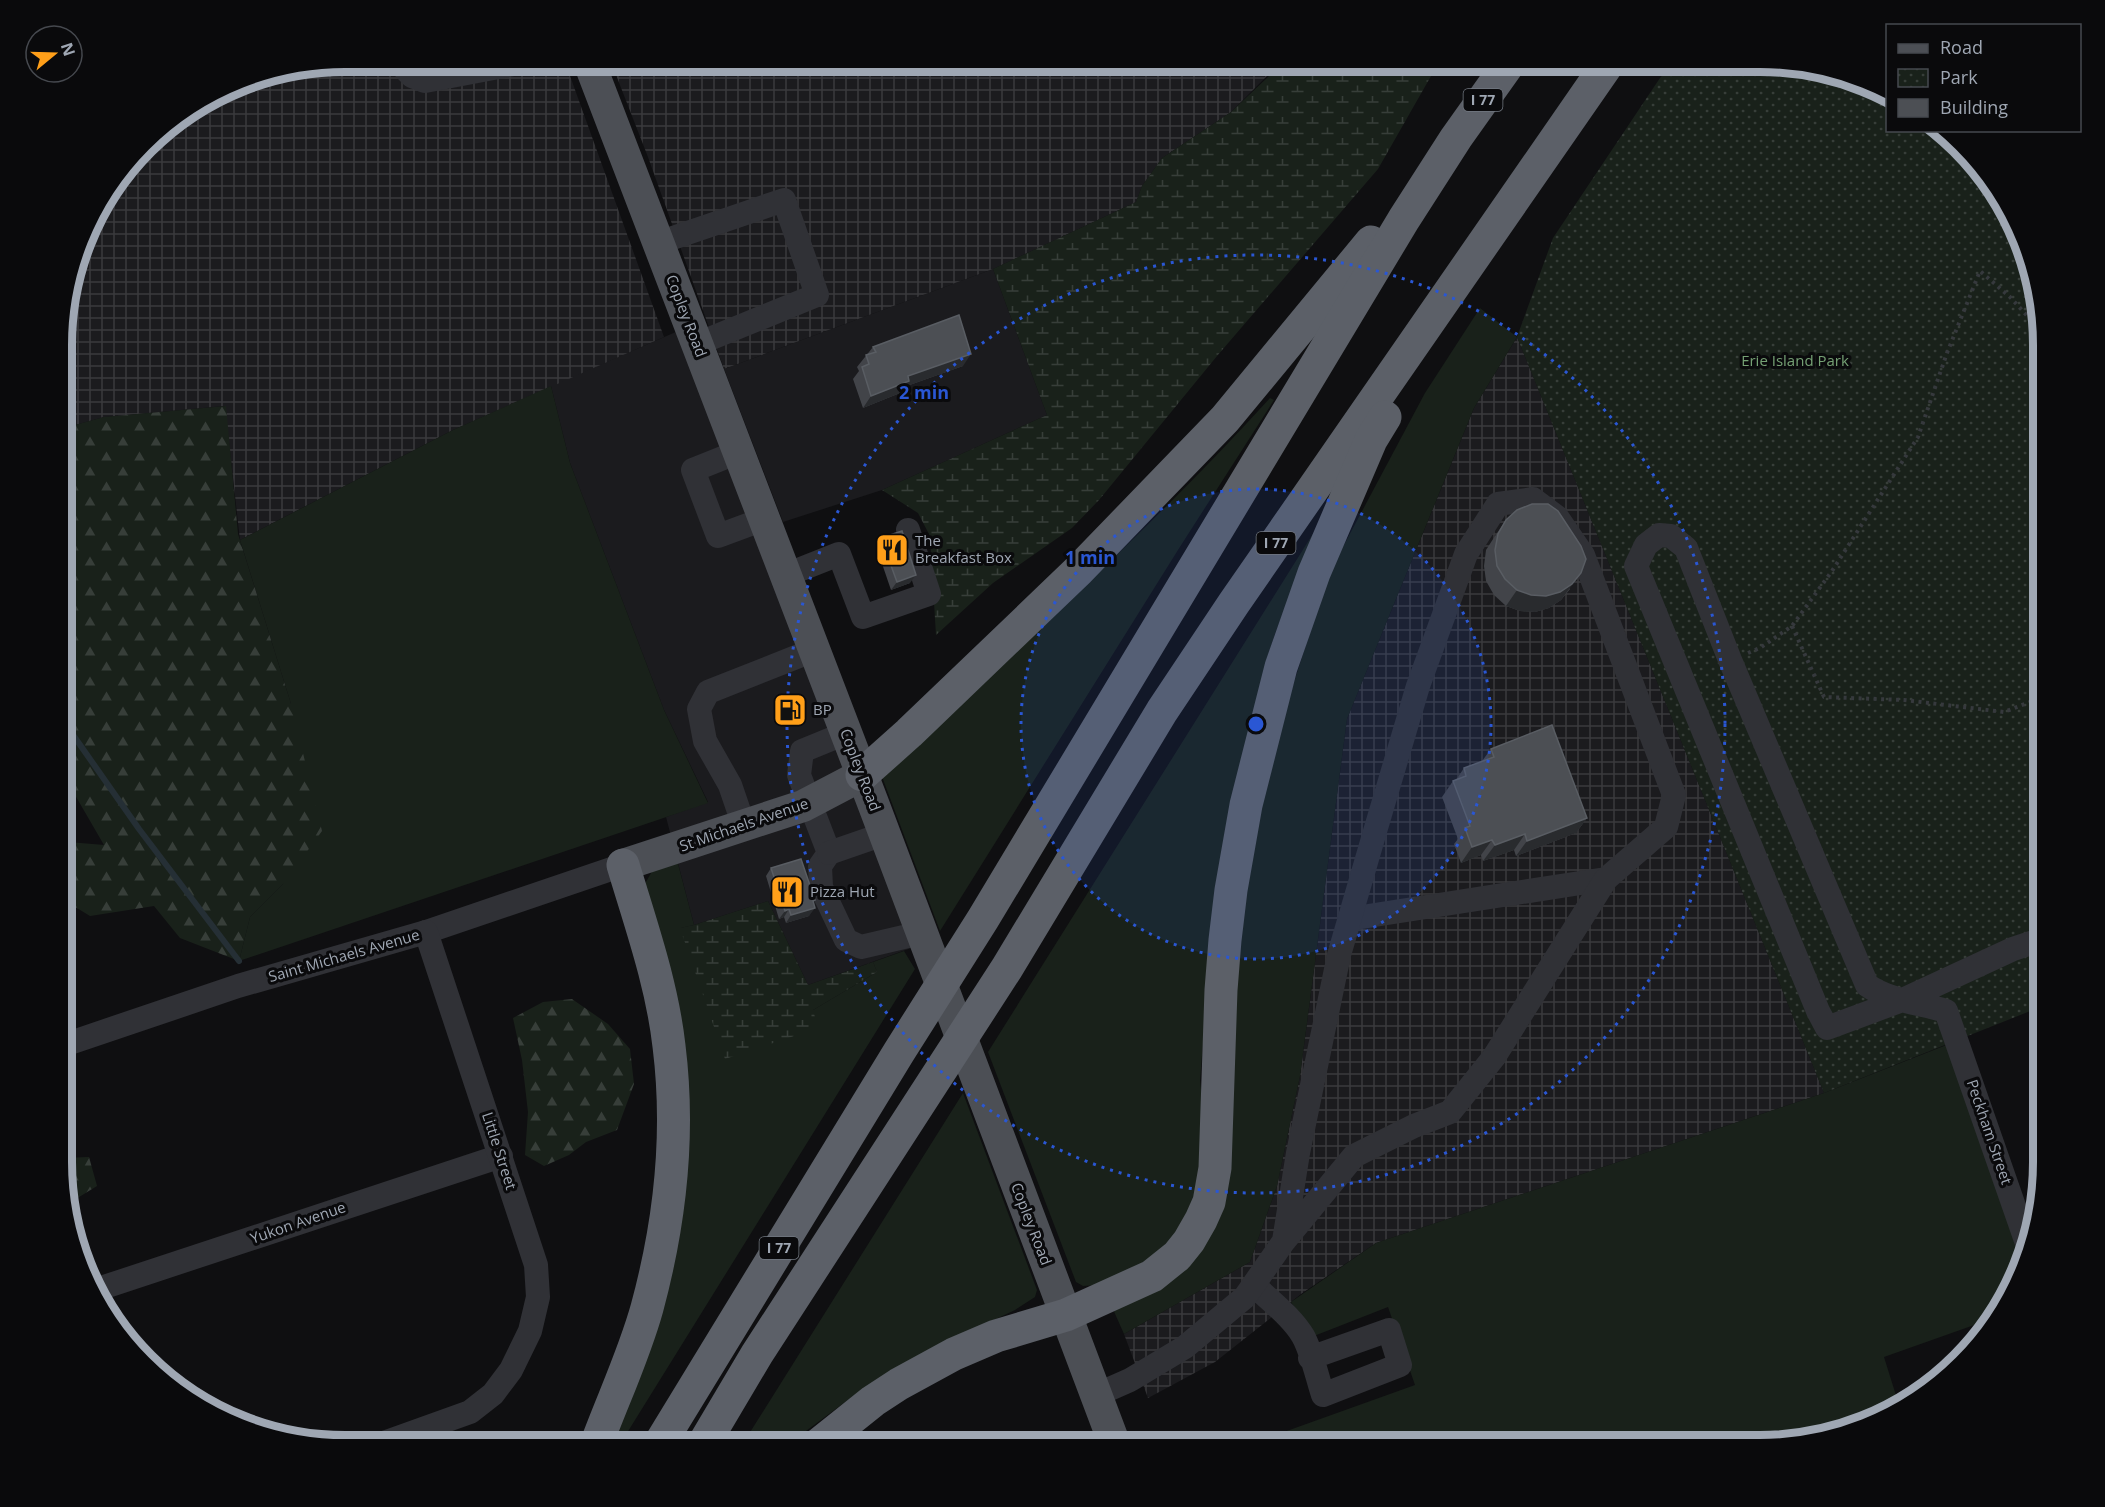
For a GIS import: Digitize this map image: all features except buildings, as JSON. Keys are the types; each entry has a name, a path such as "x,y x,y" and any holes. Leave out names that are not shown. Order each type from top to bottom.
{"highway":[{"name":"I 77","path":"665,1435 983,919 1404,219 1456,138 1503,72"},
{"name":"I 77","path":"709,1435 757,1354 1007,968 1175,692 1240,594 1602,72"},
{"path":"830,1435 873,1401 926,1368 996,1336 1066,1315 1152,1276 1165,1267 1189,1241 1201,1220 1209,1202 1215,1168 1221,990 1231,890 1246,805 1281,667 1314,573 1371,440 1563,130"},
{"path":"862,775 1079,570 1225,419 1456,138"},
{"path":"600,1435 633,1352 646,1309 666,1222 672,1156 673,1092 669,1045 658,985 623,865"}],"main road":[{"name":"Copley Road","path":"593,72 1111,1435"},
{"name":"St Michaels Avenue","path":"623,865 809,803 862,775"}],"street":[{"path":"408,72 425,81 472,72"},
{"path":"658,243 784,200 817,295 697,344"},
{"path":"738,452 693,470 718,536 764,519"},
{"path":"1096,1395 1130,1380 1185,1347 1245,1297 1284,1241 1354,1156 1414,1126 1449,1112 1494,1058 1606,879 1666,827 1674,795 1583,555 1557,517 1533,500 1498,504 1466,554 1422,675 1339,955 1298,1153 1284,1241"},
{"path":"786,575 839,554 862,617 929,594 908,530"},
{"path":"1905,999 1878,993 1867,985 1730,660 1686,548 1671,536 1659,535 1646,545 1636,566 1827,1028 1905,999 2013,949 2033,942"},
{"path":"744,826 730,785 705,741 699,709 708,692 814,650"},
{"path":"829,853 799,775 802,751 846,733"},
{"path":"884,834 829,853 820,866 821,887 846,940 861,947 921,933"},
{"name":"Saint Michaels Avenue","path":"72,1043 238,986 426,932 623,865"},
{"path":"1350,919 1606,879"},
{"name":"Little Street","path":"406,1435 470,1412 494,1394 522,1350 535,1314 538,1297 536,1266 426,932"},
{"name":"Peckham Street","path":"1905,999 1946,1011 2024,1234"},
{"name":"Yukon Avenue","path":"103,1288 501,1156"},
{"path":"1254,1285 1291,1320 1304,1338 1310,1358"}],"path":[{"path":"1730,660 1760,648 1792,626 1832,571 1918,437 1947,353 1980,272 2010,297 2032,321"},
{"path":"1792,626 1824,697 1904,700 2004,712 2033,701"}],"shaded area":[{"path":"569,72 664,337 453,430 240,540 225,406 104,417 72,426 74,309 81,274 100,224 118,193 152,152 179,128 208,109 240,93 274,81 309,74"},
{"path":"615,72 1271,72 1231,112 1162,158 1142,186 1136,202 993,269 724,369"},
{"path":"993,269 1047,415 882,490 783,522 724,369"},
{"path":"685,328 914,947 808,985 768,901 694,925 666,817 708,802 664,710 570,463 551,386"},
{"path":"1517,337 1824,1093 1376,1243 1301,1294 1215,1362 1148,1398 1124,1334 1250,1262 1277,1186 1300,1076 1347,719 1474,408"}],"green space":[{"path":"1273,72 1433,72 1378,169 1217,356 1099,500 1072,528 993,583 936,635 930,536 918,513 882,490 1047,415 993,269 1136,202 1142,186 1162,158 1231,112"},
{"name":"Erie Island Park","path":"1665,72 1796,74 1848,86 1886,103 1886,132 1931,132 1953,152 1987,193 2005,224 2019,257 2031,309 2033,345 2033,1010 1824,1093 1517,337 1553,238"},
{"path":"1480,308 1517,337 1474,408 1347,719 1300,1076 1277,1186 1250,1262 1124,1334 1112,1307 1207,1240 1245,884 1279,729 1329,573 1425,393"},
{"path":"551,386 570,463 664,710 708,803 239,961 250,917 283,884 291,704 240,540 453,430"},
{"path":"1270,398 1274,400 940,931 881,774 1129,543"},
{"path":"226,406 238,534 291,704 322,831 283,884 250,917 239,961 180,938 154,906 90,916 72,905 72,842 104,845 72,790 72,426 104,417"},
{"path":"1314,532 1266,661 1212,930 1200,1081 1206,1130 1200,1192 1171,1244 1145,1264 1099,1285 1083,1286 1076,1282 988,1052"},
{"path":"677,860 694,925 681,928 813,1010 877,972 873,962 904,951 915,969 626,1435 614,1435 676,1242 642,889 655,866"},
{"path":"768,901 808,985 873,962 877,972 813,1010 818,1028 725,1059 680,928"},
{"path":"572,999 608,1024 630,1049 634,1084 617,1130 586,1142 569,1155 544,1166 525,1155 528,1112 522,1060 513,1018 543,1002"},
{"path":"1949,1044 2020,1246 2005,1283 1981,1323 1884,1357 1897,1398 1848,1421 1796,1433 1760,1435 1276,1435 1415,1385 1388,1307 1314,1336 1291,1302 1376,1243 1824,1093"},
{"path":"963,1093 1037,1290 1035,1297 1015,1310 910,1360 852,1397 801,1435 748,1435"},
{"path":"89,1157 97,1186 74,1200 72,1162 72,1158"}],"waterway":[{"path":"72,733 139,829 239,961"}],"place":[{"name":"The Breakfast Box","path":"892,550"},
{"name":"BP","path":"790,710"},
{"name":"Pizza Hut","path":"787,892"}]}
